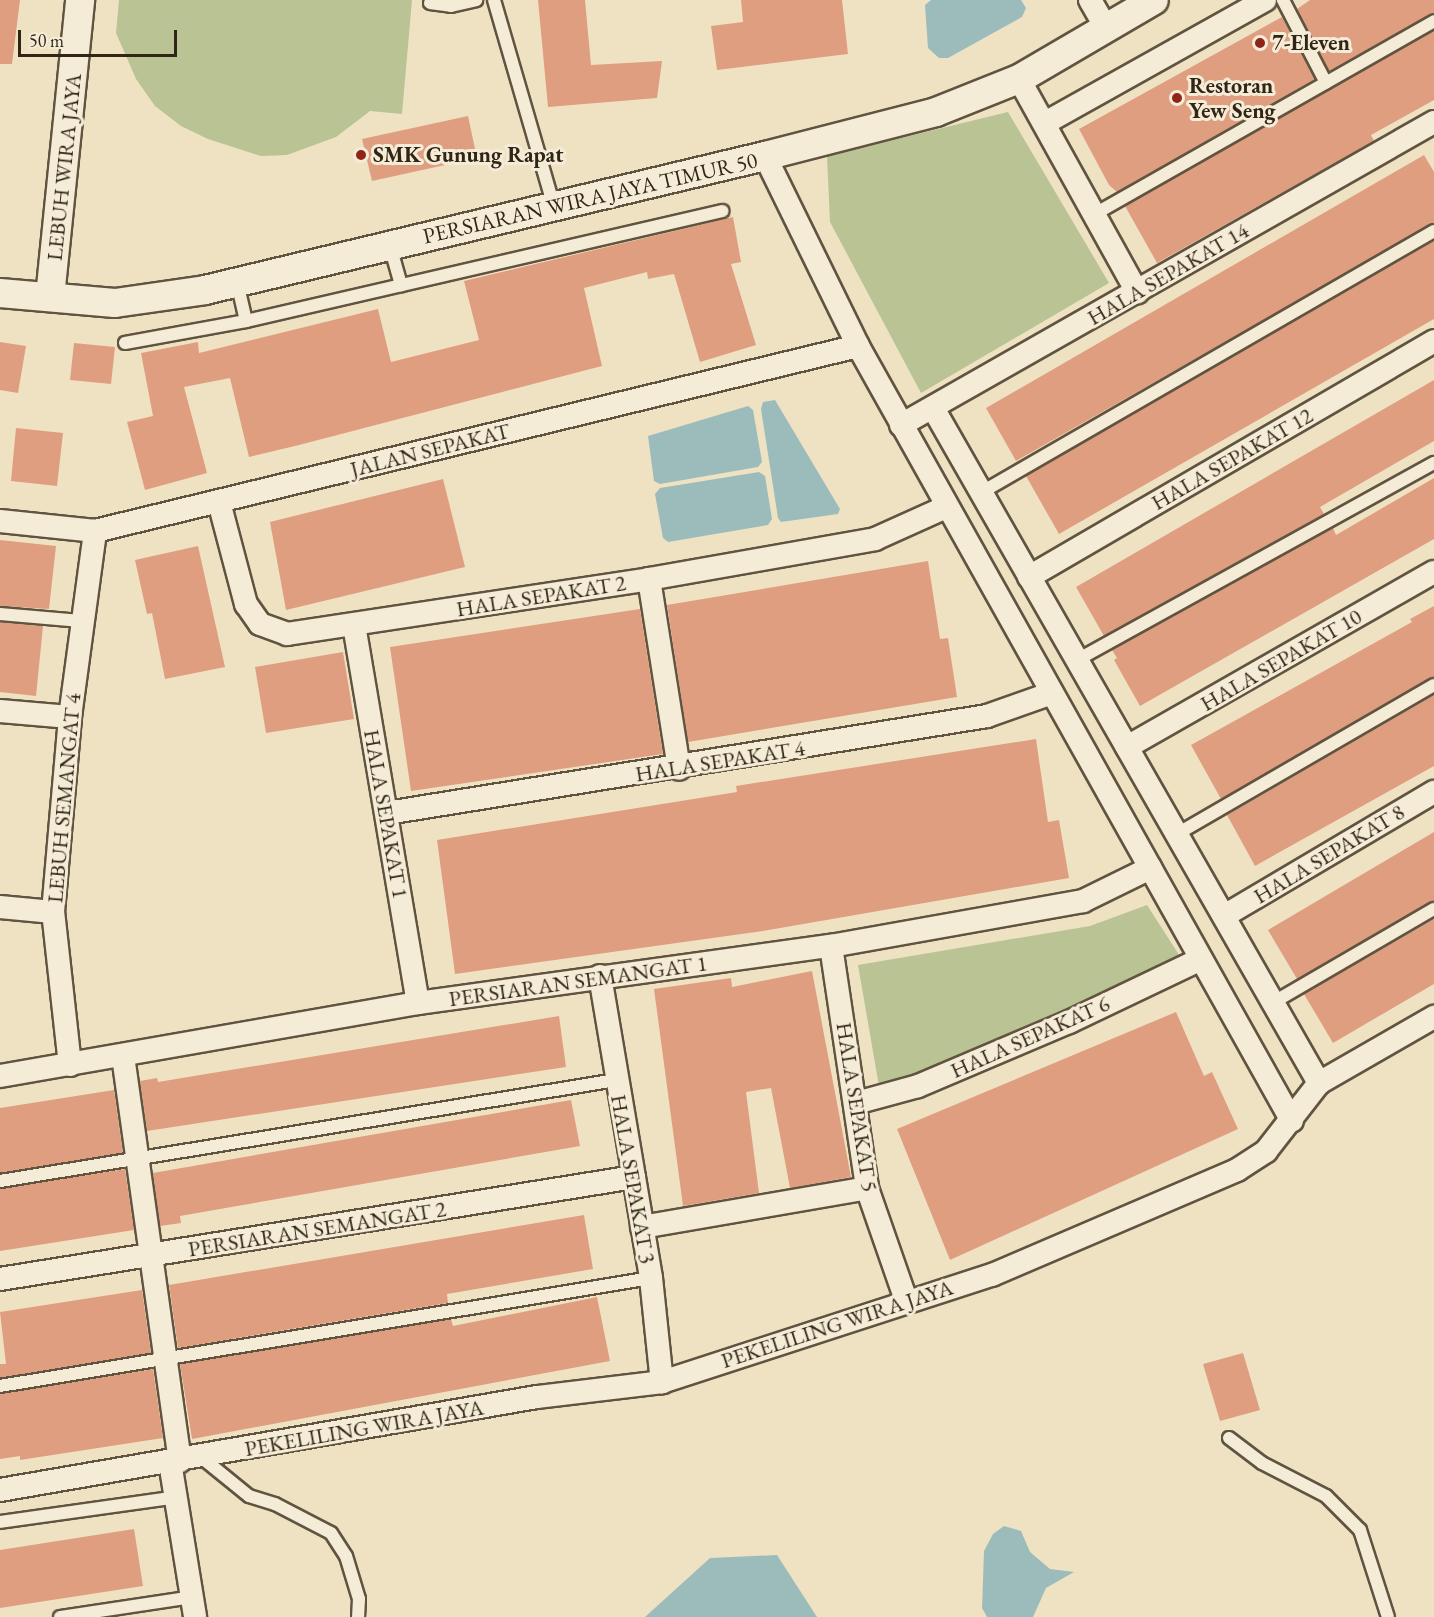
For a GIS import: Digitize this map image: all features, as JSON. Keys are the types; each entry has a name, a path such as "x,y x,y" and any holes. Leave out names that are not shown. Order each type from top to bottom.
{"street":[{"name":"LEBUH WIRA JAYA","path":"50,297 80,0"},
{"path":"1090,0 1106,28"},
{"name":"PERSIARAN WIRA JAYA TIMUR 50","path":"0,293 115,303 237,282 765,156 936,112 1019,79 1154,0"},
{"path":"1045,123 1265,0"},
{"path":"1019,79 1137,292"},
{"name":"HALA SEPAKAT 14","path":"901,425 1434,122"},
{"path":"765,156 858,346 901,425 1049,694 1292,1121"},
{"name":"HALA SEPAKAT 12","path":"1029,577 1434,341"},
{"name":"JALAN SEPAKAT","path":"0,521 95,531 858,346"},
{"path":"933,408 1319,1083"},
{"name":"HALA SEPAKAT 2","path":"219,502 246,604 260,624 287,634 649,579 875,538 946,507"},
{"name":"LEBUH SEMANGAT 4","path":"70,1065 53,912 70,717 81,621 95,531"},
{"name":"HALA SEPAKAT 10","path":"1127,747 1434,572"},
{"path":"649,579 679,769"},
{"name":"HALA SEPAKAT 1","path":"354,625 418,1003"},
{"name":"HALA SEPAKAT 4","path":"387,813 679,769 987,716 1049,694"},
{"path":"0,711 70,717"},
{"name":"HALA SEPAKAT 8","path":"1224,916 1434,792"},
{"name":"PERSIARAN SEMANGAT 1","path":"0,1076 418,1003 600,976 831,946 1083,901 1150,868"},
{"path":"0,907 53,912"},
{"name":"HALA SEPAKAT 5","path":"831,946 867,1188 906,1300"},
{"name":"HALA SEPAKAT 6","path":"856,1103 918,1086 1069,1022 1199,960"},
{"name":"HALA SEPAKAT 3","path":"600,976 651,1278 662,1382"},
{"name":"PEKELILING WIRA JAYA","path":"0,1490 184,1460 537,1397 662,1382 906,1300 992,1275 1237,1170 1266,1151 1292,1121 1319,1083 1434,1017"},
{"path":"123,1056 151,1256 184,1460 177,1497 193,1607"},
{"name":"PERSIARAN SEMANGAT 2","path":"0,1279 634,1177"},
{"path":"642,1227 867,1188"}],"lane":[{"path":"430,3 451,6 476,0"},
{"path":"494,0 554,207"},
{"path":"1283,0 1326,83"},
{"path":"1093,215 1434,21"},
{"path":"125,344 246,321 722,211"},
{"path":"982,492 1434,231"},
{"path":"390,246 401,285"},
{"path":"237,282 246,321"},
{"path":"1077,660 1434,463"},
{"path":"0,614 81,621"},
{"path":"1177,834 1434,686"},
{"path":"1274,1002 1434,909"},
{"path":"0,1181 139,1161 616,1080"},
{"path":"0,1386 651,1278"},
{"path":"1229,1438 1262,1463 1326,1496 1360,1530 1388,1617"},
{"path":"184,1460 249,1496 275,1504 331,1533 346,1556 359,1599 358,1617"},
{"path":"0,1522 177,1497"},
{"path":"60,1617 193,1607"}],"green space":[{"path":"119,0 412,0 402,114 370,111 336,137 287,155 261,156 208,139 181,126 155,106 136,79 116,33"},
{"path":"1008,112 1109,283 921,393 830,222 827,156"},
{"path":"1147,905 1181,958 880,1092 858,965 1090,926"}],"water":[{"path":"931,0 1021,0 1026,8 1022,17 948,58 939,58 928,48 925,5"},
{"path":"775,400 840,509 838,514 781,522 778,518 761,409 763,402"},
{"path":"748,406 753,410 762,462 758,467 660,484 654,481 648,436"},
{"path":"759,472 765,476 772,519 768,525 668,542 663,538 655,494 660,488"},
{"path":"1004,1526 1021,1531 1030,1552 1050,1569 1074,1572 1046,1588 1033,1617 987,1617 982,1608 984,1551 993,1534"},
{"path":"777,1555 817,1617 645,1617 710,1558"}],"building":[{"path":"0,0 20,0 12,64 0,64"},
{"path":"538,0 585,0 591,65 662,61 657,98 548,107"},
{"path":"741,0 842,0 848,54 717,70 711,26 743,22"},
{"path":"1310,0 1434,0 1434,13 1329,71 1297,9"},
{"path":"1282,17 1315,79 1117,192 1109,185 1079,129"},
{"path":"1434,30 1434,100 1371,135 1374,141 1157,263 1125,206"},
{"path":"468,116 477,158 372,181 362,139"},
{"path":"1424,155 1434,172 1434,223 1016,461 986,408"},
{"path":"733,217 741,262 731,264 756,345 700,362 674,274 648,279 647,272 584,288 602,366 299,445 249,457 230,378 184,387 207,473 145,490 127,422 153,416 141,353 198,342 199,353 378,309 391,362 479,340 464,281"},
{"path":"1434,241 1434,319 1059,534 1026,476"},
{"path":"0,342 26,346 18,393 0,390"},
{"path":"74,343 115,347 111,384 70,380"},
{"path":"1434,380 1434,441 1320,507 1324,514 1104,636 1076,587"},
{"path":"16,428 63,433 57,486 11,481"},
{"path":"1434,478 1434,539 1140,706 1114,660 1117,658 1112,650 1333,528 1336,535"},
{"path":"443,479 465,567 286,610 270,522"},
{"path":"0,540 56,546 49,609 0,606"},
{"path":"198,546 225,667 165,679 152,613 147,614 135,560"},
{"path":"928,561 940,639 948,638 957,697 688,742 667,605"},
{"path":"1434,606 1434,677 1221,799 1191,745 1412,622 1410,619"},
{"path":"640,609 663,754 411,791 390,647"},
{"path":"0,622 43,626 36,696 0,692"},
{"path":"343,652 354,719 266,733 255,667"},
{"path":"1434,695 1434,766 1255,866 1227,815"},
{"path":"1036,739 1048,822 1059,820 1069,878 763,931 455,974 437,840 737,792 736,786"},
{"path":"1434,832 1434,901 1297,979 1268,930"},
{"path":"1434,919 1434,984 1333,1043 1304,994"},
{"path":"812,971 851,1177 790,1188 771,1088 746,1092 759,1193 683,1206 654,989 731,978 732,987"},
{"path":"1176,1012 1204,1076 1212,1072 1238,1129 950,1260 897,1129"},
{"path":"559,1016 566,1067 147,1131 140,1081 157,1078 158,1082"},
{"path":"114,1090 123,1153 0,1173 0,1108"},
{"path":"571,1100 580,1146 180,1216 181,1223 160,1226 153,1173"},
{"path":"125,1169 134,1230 0,1251 0,1189"},
{"path":"584,1215 593,1269 447,1294 448,1303 178,1348 169,1285"},
{"path":"142,1290 151,1353 0,1378 0,1364 6,1364 0,1312"},
{"path":"597,1297 610,1361 192,1439 180,1364 451,1319 453,1326"},
{"path":"1243,1353 1260,1410 1220,1421 1203,1364"},
{"path":"153,1369 163,1438 20,1460 20,1456 0,1459 0,1394"},
{"path":"134,1529 143,1586 0,1608 0,1550"}],"place":[{"name":"7-Eleven","path":"1260,43"},
{"name":"Restoran Yew Seng","path":"1177,98"},
{"name":"SMK Gunung Rapat","path":"361,155"}]}
